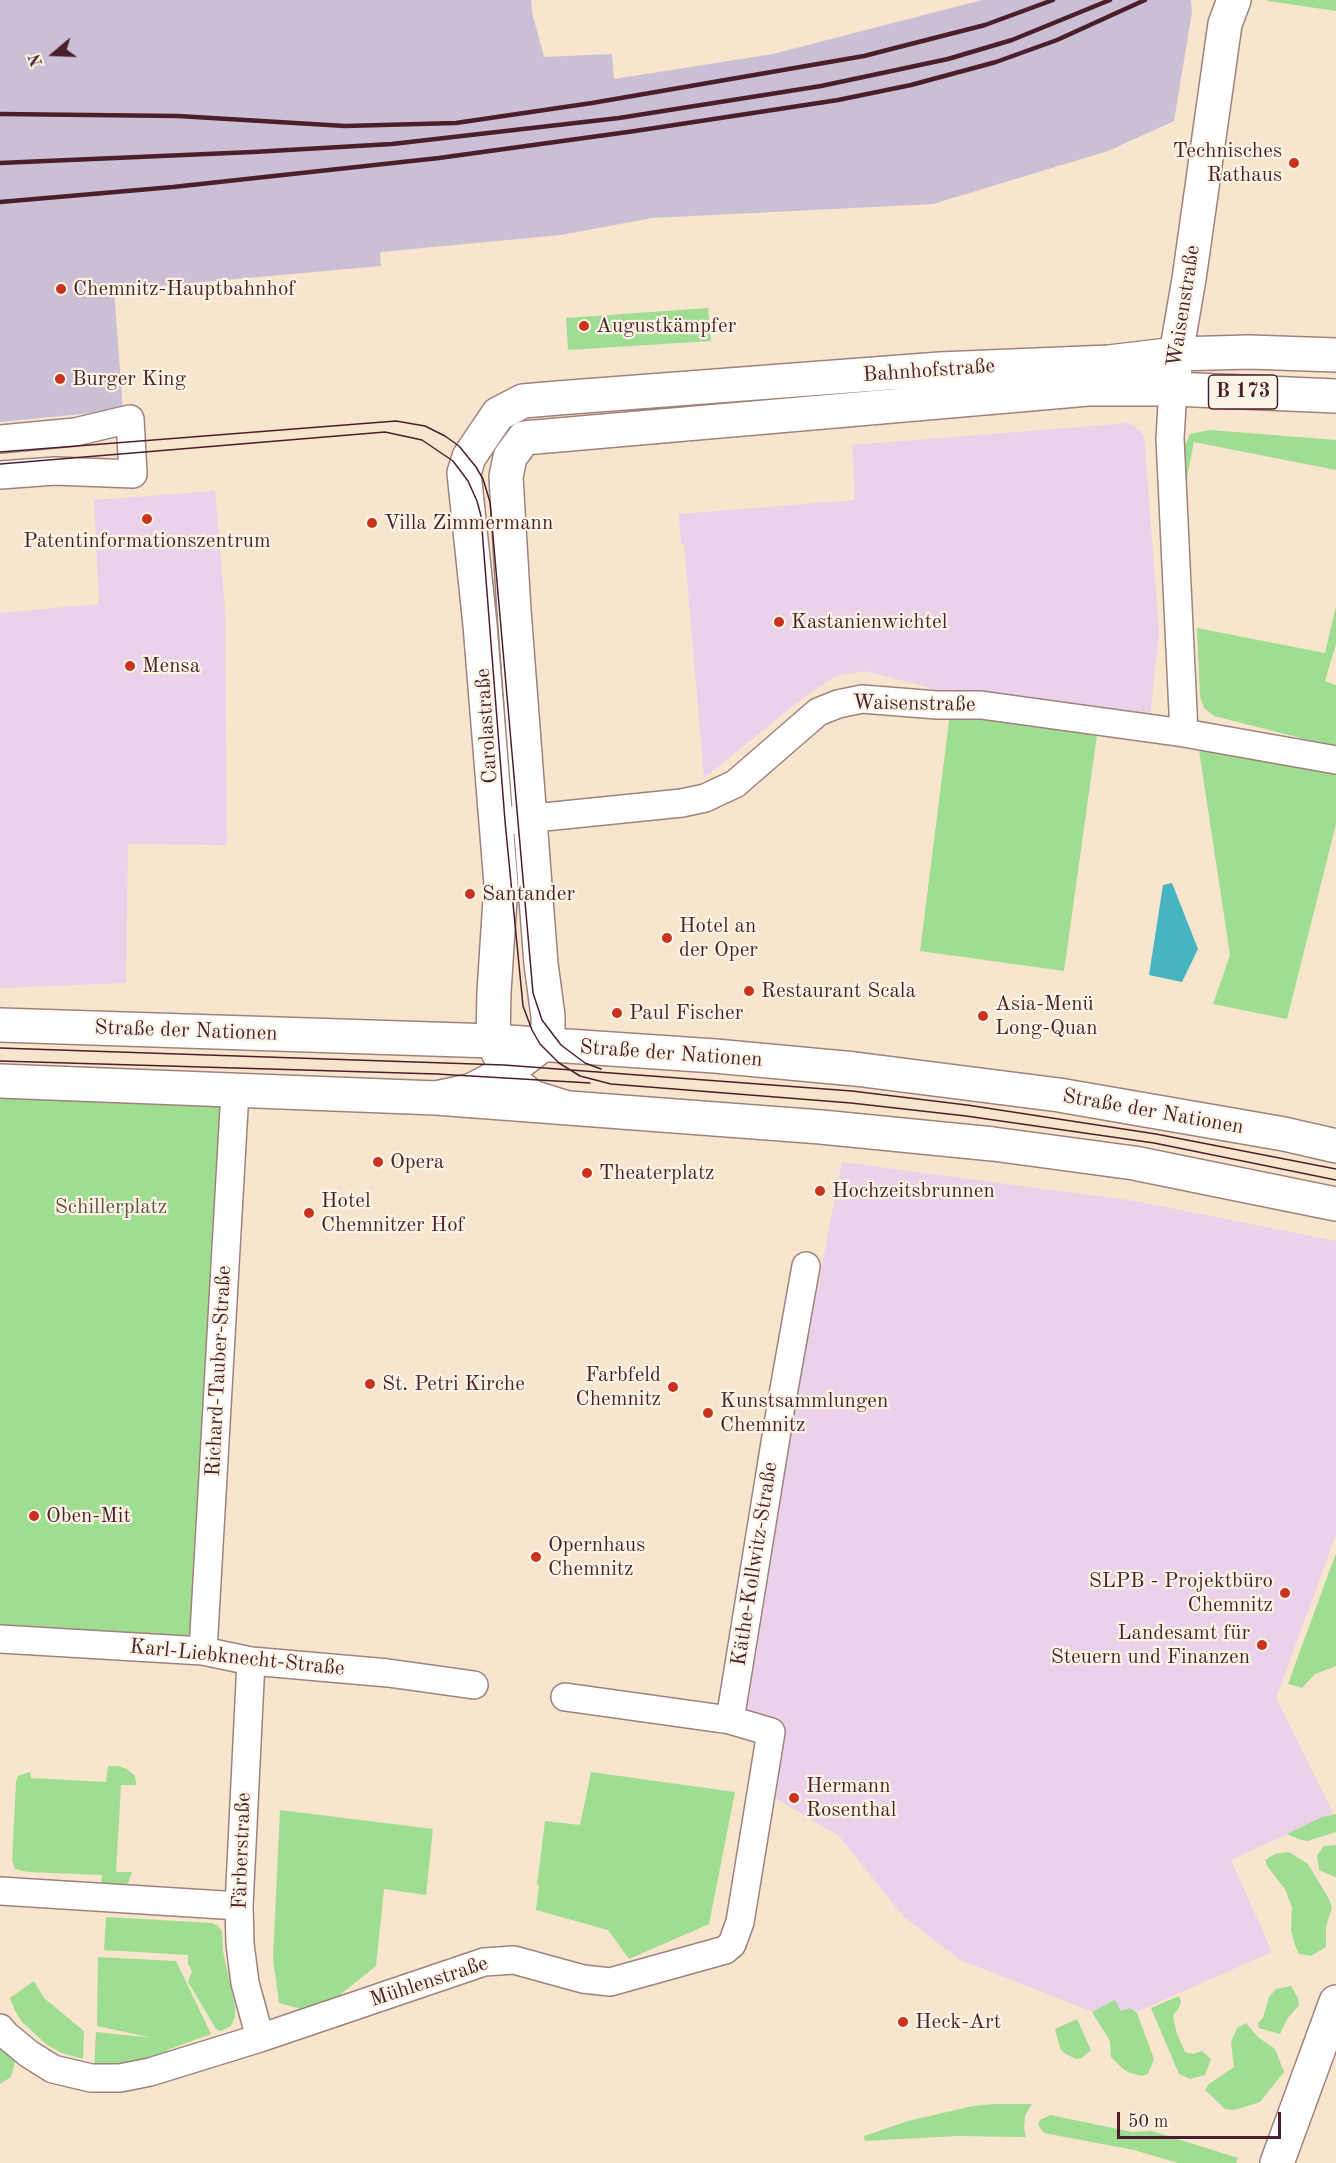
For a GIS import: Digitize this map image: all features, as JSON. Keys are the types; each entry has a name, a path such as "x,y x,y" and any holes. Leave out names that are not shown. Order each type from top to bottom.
{"main road":[{"name":"Waisenstraße","path":"1173,389 1176,354 1189,279 1226,8"},
{"name":"Bahnhofstraße","path":"523,401 940,369 1109,362 1176,354 1249,352 1336,355"},
{"name":"Bahnhofstraße","path":"524,438 1088,389 1173,389 1336,396"},
{"name":"Carolastraße","path":"523,401 498,414 469,457 464,473 480,625 501,884 493,1041 507,1072 518,1086 532,1097 564,1107"},
{"name":"Carolastraße","path":"524,438 510,457 506,477 541,964 549,1016 548,1029 540,1044"},
{"name":"Straße der Nationen","path":"0,1025 493,1041 704,1055 855,1069 1059,1095 1284,1134 1336,1146"},
{"path":"436,1098 470,1091 507,1072 540,1044"},
{"path":"0,1081 436,1098 821,1127 993,1144 1134,1163 1336,1203"},
{"path":"1277,2163 1336,2002"}],"street":[{"name":"Waisenstraße","path":"1173,389 1170,429 1171,469 1184,733"},
{"path":"0,439 75,432 130,419 133,474 55,471 0,475"},
{"name":"Waisenstraße","path":"495,822 682,803 705,798 735,784 818,712 838,704 862,699 937,705 981,705 1184,733 1336,760"},
{"name":"Richard-Tauber-Straße","path":"202,1651 235,1091"},
{"name":"Käthe-Kollwitz-Straße","path":"730,1719 806,1266"},
{"name":"Karl-Liebknecht-Straße","path":"0,1639 202,1651 251,1661 388,1673 474,1685"},
{"name":"Färberstraße","path":"251,1661 239,1906 240,1944 245,1983 260,2038"},
{"path":"565,1697 730,1719"},
{"name":"Mühlenstraße","path":"0,2028 29,2054 53,2069 91,2078 120,2078 150,2072 260,2038 484,1962 514,1960 535,1964 577,1978 610,1982 725,1950 732,1944 740,1922 771,1732 730,1719"},
{"path":"0,1891 239,1906"}],"shaded area":[{"path":"0,0 531,0 544,57 612,54 614,79 773,54 982,0 1191,0 1192,12 1174,121 1108,151 933,204 652,218 561,235 380,252 381,266 114,290 123,410 0,422"},
{"path":"1130,423 1144,435 1159,631 1150,719 990,703 865,671 834,677 803,698 704,778 684,544 681,544 679,514 855,500 852,445"},
{"path":"215,491 225,609 227,845 128,844 126,983 0,988 0,613 99,604 94,500"},
{"path":"842,1162 1135,1201 1336,1241 1336,1535 1276,1698 1333,1813 1231,1860 1272,1952 1116,2021 960,1960 904,1917 839,1836 775,1798 773,1734 733,1724"}],"green space":[{"path":"1336,0 1336,11 1268,1"},
{"path":"708,308 711,341 568,350 566,318"},
{"path":"1210,430 1336,440 1336,470 1194,442 1185,487 1182,452 1190,434"},
{"path":"1336,606 1336,644 1325,681 1336,685 1336,747 1214,716 1204,708 1200,696 1197,628 1325,653"},
{"path":"950,714 1097,735 1064,971 920,951"},
{"path":"1199,750 1336,774 1336,824 1287,1019 1213,1004 1230,955"},
{"name":"Schillerplatz","path":"0,1089 229,1100 197,1643 0,1633"},
{"path":"1336,1553 1336,1666 1315,1674 1302,1688 1288,1684"},
{"path":"108,1766 127,1769 135,1776 136,1785 121,1785 116,1872 132,1872 128,1883 121,1889 101,1890 102,1875 28,1872 15,1869 12,1860 18,1776 30,1772 31,1778 106,1782"},
{"path":"591,1772 735,1792 709,1924 629,1959 608,1930 536,1910 545,1821 580,1825"},
{"path":"280,1810 433,1829 426,1895 384,1889 376,1966 336,1998 305,2010 279,2003 273,1958"},
{"path":"1336,1814 1336,1832 1307,1841 1287,1834 1322,1817"},
{"path":"1336,1845 1335,1877 1319,1870 1317,1855 1324,1846"},
{"path":"1289,1852 1308,1864 1332,1908 1326,1926 1326,1947 1311,1956 1299,1954 1291,1930 1292,1907 1285,1889 1265,1860 1275,1854"},
{"path":"106,1917 217,1925 222,1931 223,1951 235,2006 235,2017 231,2026 221,2031 216,2029 188,1982 192,1971 188,1964 188,1955 104,1950"},
{"path":"98,1957 176,1961 211,2034 167,2050 169,2056 94,2069 96,2032 153,2038 97,2026"},
{"path":"34,1981 44,1998 84,2031 83,2059 62,2053 47,2045 22,2022 15,2011 10,1998"},
{"path":"1291,1986 1299,2005 1287,2019 1280,2034 1259,2028 1258,2023 1263,2018 1269,1997 1276,1989"},
{"path":"1179,1996 1181,2002 1173,2015 1176,2031 1185,2052 1193,2054 1202,2051 1211,2059 1205,2075 1190,2079 1179,2074 1151,2008"},
{"path":"1115,2000 1121,2011 1130,2008 1137,2013 1154,2059 1148,2074 1142,2076 1130,2073 1111,2057 1110,2041 1092,2012"},
{"path":"1077,2019 1091,2050 1082,2058 1076,2059 1064,2053 1060,2048 1055,2029"},
{"path":"1246,2023 1258,2037 1275,2049 1284,2072 1260,2102 1234,2110 1225,2109 1205,2090 1209,2084 1234,2067 1231,2042 1237,2028"},
{"path":"0,2046 16,2059 11,2077 0,2084"},
{"path":"1032,2104 1025,2116 1026,2137 957,2136 865,2141 864,2136 908,2121 973,2106"},
{"path":"1050,2115 1132,2132 1152,2131 1238,2158 1236,2163 1178,2163 1134,2150 1044,2133 1038,2125 1040,2120"}],"water":[{"path":"1172,883 1198,949 1182,982 1149,975 1163,885"}],"tram line":[{"path":"0,452 396,421 425,426 459,446 483,479 490,502 533,993 542,1020 561,1045 585,1063 601,1069"},
{"path":"0,464 385,432 422,440 453,461 468,481 481,516 505,821 523,1006 540,1044 559,1063 580,1076 611,1084 851,1103 966,1116 1154,1143 1336,1180"},
{"path":"0,1048 504,1065 852,1091 967,1105 1156,1134 1336,1169"},
{"path":"0,1061 437,1074 590,1083"}],"railway":[{"path":"0,114 178,116 345,126 456,123 592,103 864,56 985,25 1053,0"},
{"path":"0,163 392,144 619,118 821,86 948,59 1012,40 1110,0"},
{"path":"0,202 173,187 439,158 838,100 911,85 996,62 1057,40 1145,0"}],"place":[{"name":"Technisches Rathaus","path":"1294,163"},
{"name":"Chemnitz-Hauptbahnhof","path":"61,289"},
{"name":"Augustkämpfer","path":"584,326"},
{"name":"Burger King","path":"60,379"},
{"name":"Patentinformationszentrum","path":"147,519"},
{"name":"Villa Zimmermann","path":"372,523"},
{"name":"Kastanienwichtel","path":"779,622"},
{"name":"Mensa","path":"130,666"},
{"name":"Santander","path":"470,894"},
{"name":"Hotel an der Oper","path":"667,938"},
{"name":"Restaurant Scala","path":"749,991"},
{"name":"Paul Fischer","path":"617,1013"},
{"name":"Asia-Menü Long-Quan","path":"983,1016"},
{"name":"Opera","path":"378,1162"},
{"name":"Theaterplatz","path":"587,1173"},
{"name":"Hochzeitsbrunnen","path":"820,1191"},
{"name":"Hotel Chemnitzer Hof","path":"309,1213"},
{"name":"St. Petri Kirche","path":"370,1384"},
{"name":"Farbfeld Chemnitz","path":"673,1387"},
{"name":"Kunstsammlungen Chemnitz","path":"708,1413"},
{"name":"Oben-Mit","path":"34,1516"},
{"name":"Opernhaus Chemnitz","path":"536,1557"},
{"name":"SLPB - Projektbüro Chemnitz","path":"1285,1593"},
{"name":"Landesamt für Steuern und Finanzen","path":"1262,1645"},
{"name":"Hermann Rosenthal","path":"794,1798"},
{"name":"Heck-Art","path":"903,2022"}]}
